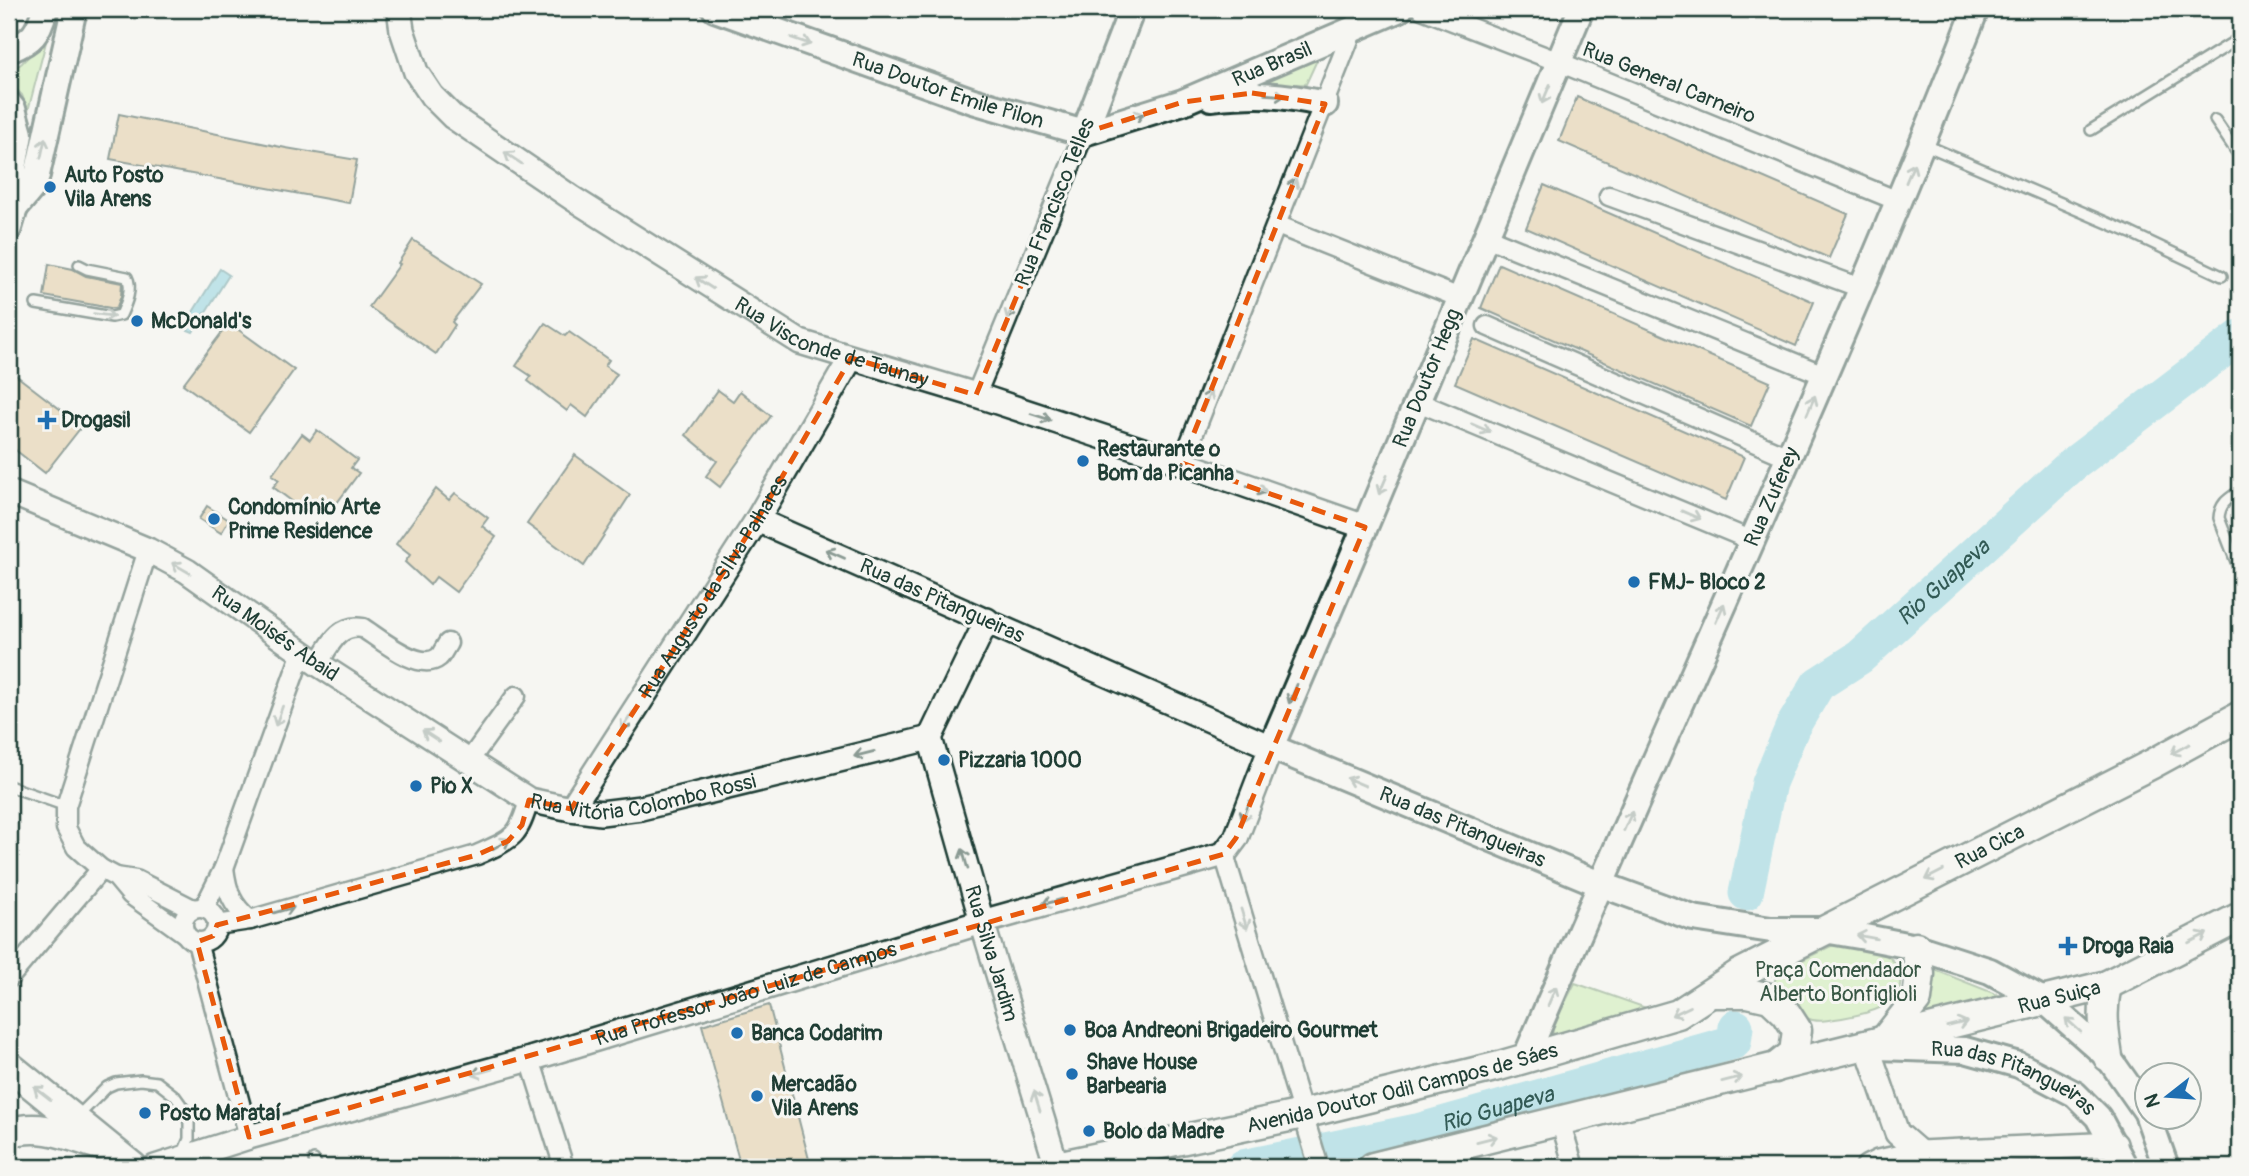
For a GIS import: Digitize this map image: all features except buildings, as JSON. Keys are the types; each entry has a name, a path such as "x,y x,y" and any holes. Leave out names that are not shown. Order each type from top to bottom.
{"main road":[{"path":"9,50 28,43 39,27 45,9"},
{"path":"12,218 35,184 74,9"},
{"name":"Rua Francisco Telles","path":"1084,133 1132,9"},
{"name":"Rua Brasil","path":"1183,102 1357,18 1400,9"},
{"name":"Rua Doutor Hegg","path":"1270,747 1366,527 1581,9"},
{"name":"Rua Zuferey","path":"1525,1059 1753,541 1922,144 1976,9"},
{"name":"Rua Doutor Emile Pilon","path":"731,12 973,102 1084,133"},
{"path":"1084,133 1183,102 1252,93 1286,95 1325,104"},
{"path":"11,106 20,134 14,168 12,218"},
{"name":"Rua Cica","path":"1739,974 2152,764 2240,716"},
{"name":"Rua das Pitangueiras","path":"1270,747 1600,884 1693,918 1718,924 1771,930 1824,930 1916,947 1990,971 2045,1001 2108,1056 2134,1094"},
{"name":"Rua Suiça","path":"1875,1044 2107,985 2240,917"},
{"path":"1373,1167 1875,1044 1917,999 1920,974 1916,947"},
{"name":"Avenida Doutor Odil Campos de Sáes","path":"1055,1167 1305,1120 1525,1059 1678,1014 1739,974"},
{"path":"2107,985 2103,1002 2103,1026 2108,1056"},
{"path":"1712,993 1748,993 1770,998 1786,1013 1797,1030 1794,1053 1775,1068"},
{"name":"Rua das Pitangueiras","path":"1875,1044 1965,1050 2019,1065 2075,1094 2098,1117 2115,1144 2125,1167"},
{"path":"9,1066 124,1159"},
{"path":"9,1133 34,1128 53,1131 124,1159"},
{"name":"Rua das Pitangueiras","path":"2153,1130 2166,1167"}],"street":[{"name":"Rua Visconde de Taunay","path":"399,9 402,30 416,72 432,96 453,117 572,198 800,342 976,395 1366,527"},
{"name":"Rua General Carneiro","path":"1422,9 1898,201"},
{"path":"1182,463 1357,18"},
{"name":"Rua Francisco Telles","path":"976,395 1084,133"},
{"path":"1609,196 1861,288"},
{"path":"1277,225 1460,298"},
{"path":"1486,237 1824,375"},
{"path":"1487,326 1788,457"},
{"name":"Rua Augusto da SIlva Palhares","path":"570,809 757,520 850,358"},
{"path":"1418,401 1753,541"},
{"name":"Rua Moisés Abaid","path":"9,492 148,550 187,571 310,658 529,800"},
{"name":"Rua das Pitangueiras","path":"757,520 1270,747"},
{"path":"108,873 136,880 214,914 217,925 213,936 208,940 190,937 131,895 76,847 66,828 66,806 148,550"},
{"path":"930,738 987,620"},
{"path":"249,1137 185,916 199,908 224,868 310,658 345,629 355,627 363,628 414,660 427,663 439,657 448,643"},
{"path":"469,761 516,696"},
{"name":"Rua Vitória Colombo Rossi","path":"217,925 250,919 477,856 508,841 522,825 529,800 601,813 640,808 930,738"},
{"name":"Rua Silva Jardim","path":"930,738 1055,1167"},
{"path":"1270,747 1236,838 1224,854 1319,1167"},
{"name":"Rua Professor João Luiz de Campos","path":"155,1167 249,1137 530,1059 982,922 1224,854"},
{"path":"224,868 226,888 231,901 237,910 250,919"},
{"path":"9,978 108,873"},
{"path":"1875,1044 1897,1133 1920,1153"},
{"path":"530,1059 564,1167"},
{"path":"1560,1121 1574,1167"},
{"path":"1868,1167 1878,1162 1920,1153 2115,1144"}],"lane":[{"path":"2091,130 2240,38"},
{"path":"2215,120 2240,157"},
{"path":"1922,144 2111,224 2222,276"},
{"path":"36,304 112,317 121,315 127,303 130,282 127,276 87,269 79,265"},
{"path":"2240,491 2224,501 2218,518 2240,572"},
{"path":"9,786 66,806"},
{"path":"75,1119 107,1087 116,1083 141,1080 157,1082 175,1096 185,1110 190,1124 190,1139 180,1159"}],"highlighted area":[{"path":"1252,93 1325,104 1182,463 1365,527 1236,838 1224,854 249,1137 197,942 213,936 217,925 477,855 508,841 522,825 529,800 571,809 757,520 851,358 976,395 1084,133 1183,102"}],"green space":[{"path":"47,38 28,111 22,95 9,82 9,71 21,64"},
{"path":"1323,47 1306,84 1240,85"},
{"name":"Praça Comendador Alberto Bonfiglioli","path":"1833,945 1870,949 1890,958 1900,973 1900,987 1890,1002 1872,1011 1819,1021 1810,1020 1784,1002 1774,990 1775,979 1788,967"},
{"name":"Praça Comendador Alberto Bonfiglioli","path":"1935,970 2001,996 1914,1021 1929,997"},
{"path":"1575,983 1655,1011 1557,1037 1552,1028"}],"water":[{"path":"220,269 229,275 193,332 183,328"}],"waterway":[{"name":"Rio Guapeva","path":"1746,893 1769,783 1793,726 1818,684 1860,657 2072,465 2240,337"},
{"name":"Rio Guapeva","path":"1243,1167 1417,1131 1734,1042 1736,1027"}],"place":[{"name":"Auto Posto Vila Arens","path":"50,187"},
{"name":"McDonald's","path":"137,321"},
{"name":"Drogasil","path":"47,420"},
{"name":"Restaurante o Bom da Picanha","path":"1083,461"},
{"name":"Condomínio Arte Prime Residence","path":"214,519"},
{"name":"FMJ- Bloco 2","path":"1634,582"},
{"name":"Pizzaria 1000","path":"944,760"},
{"name":"Pio X","path":"416,786"},
{"name":"Droga Raia","path":"2068,946"},
{"name":"Boa Andreoni Brigadeiro Gourmet","path":"1070,1030"},
{"name":"Banca Codarim","path":"737,1033"},
{"name":"Shave House Barbearia","path":"1072,1074"},
{"name":"Mercadão Vila Arens","path":"757,1096"},
{"name":"Posto Marataí","path":"145,1113"},
{"name":"Bolo da Madre","path":"1089,1131"}]}
